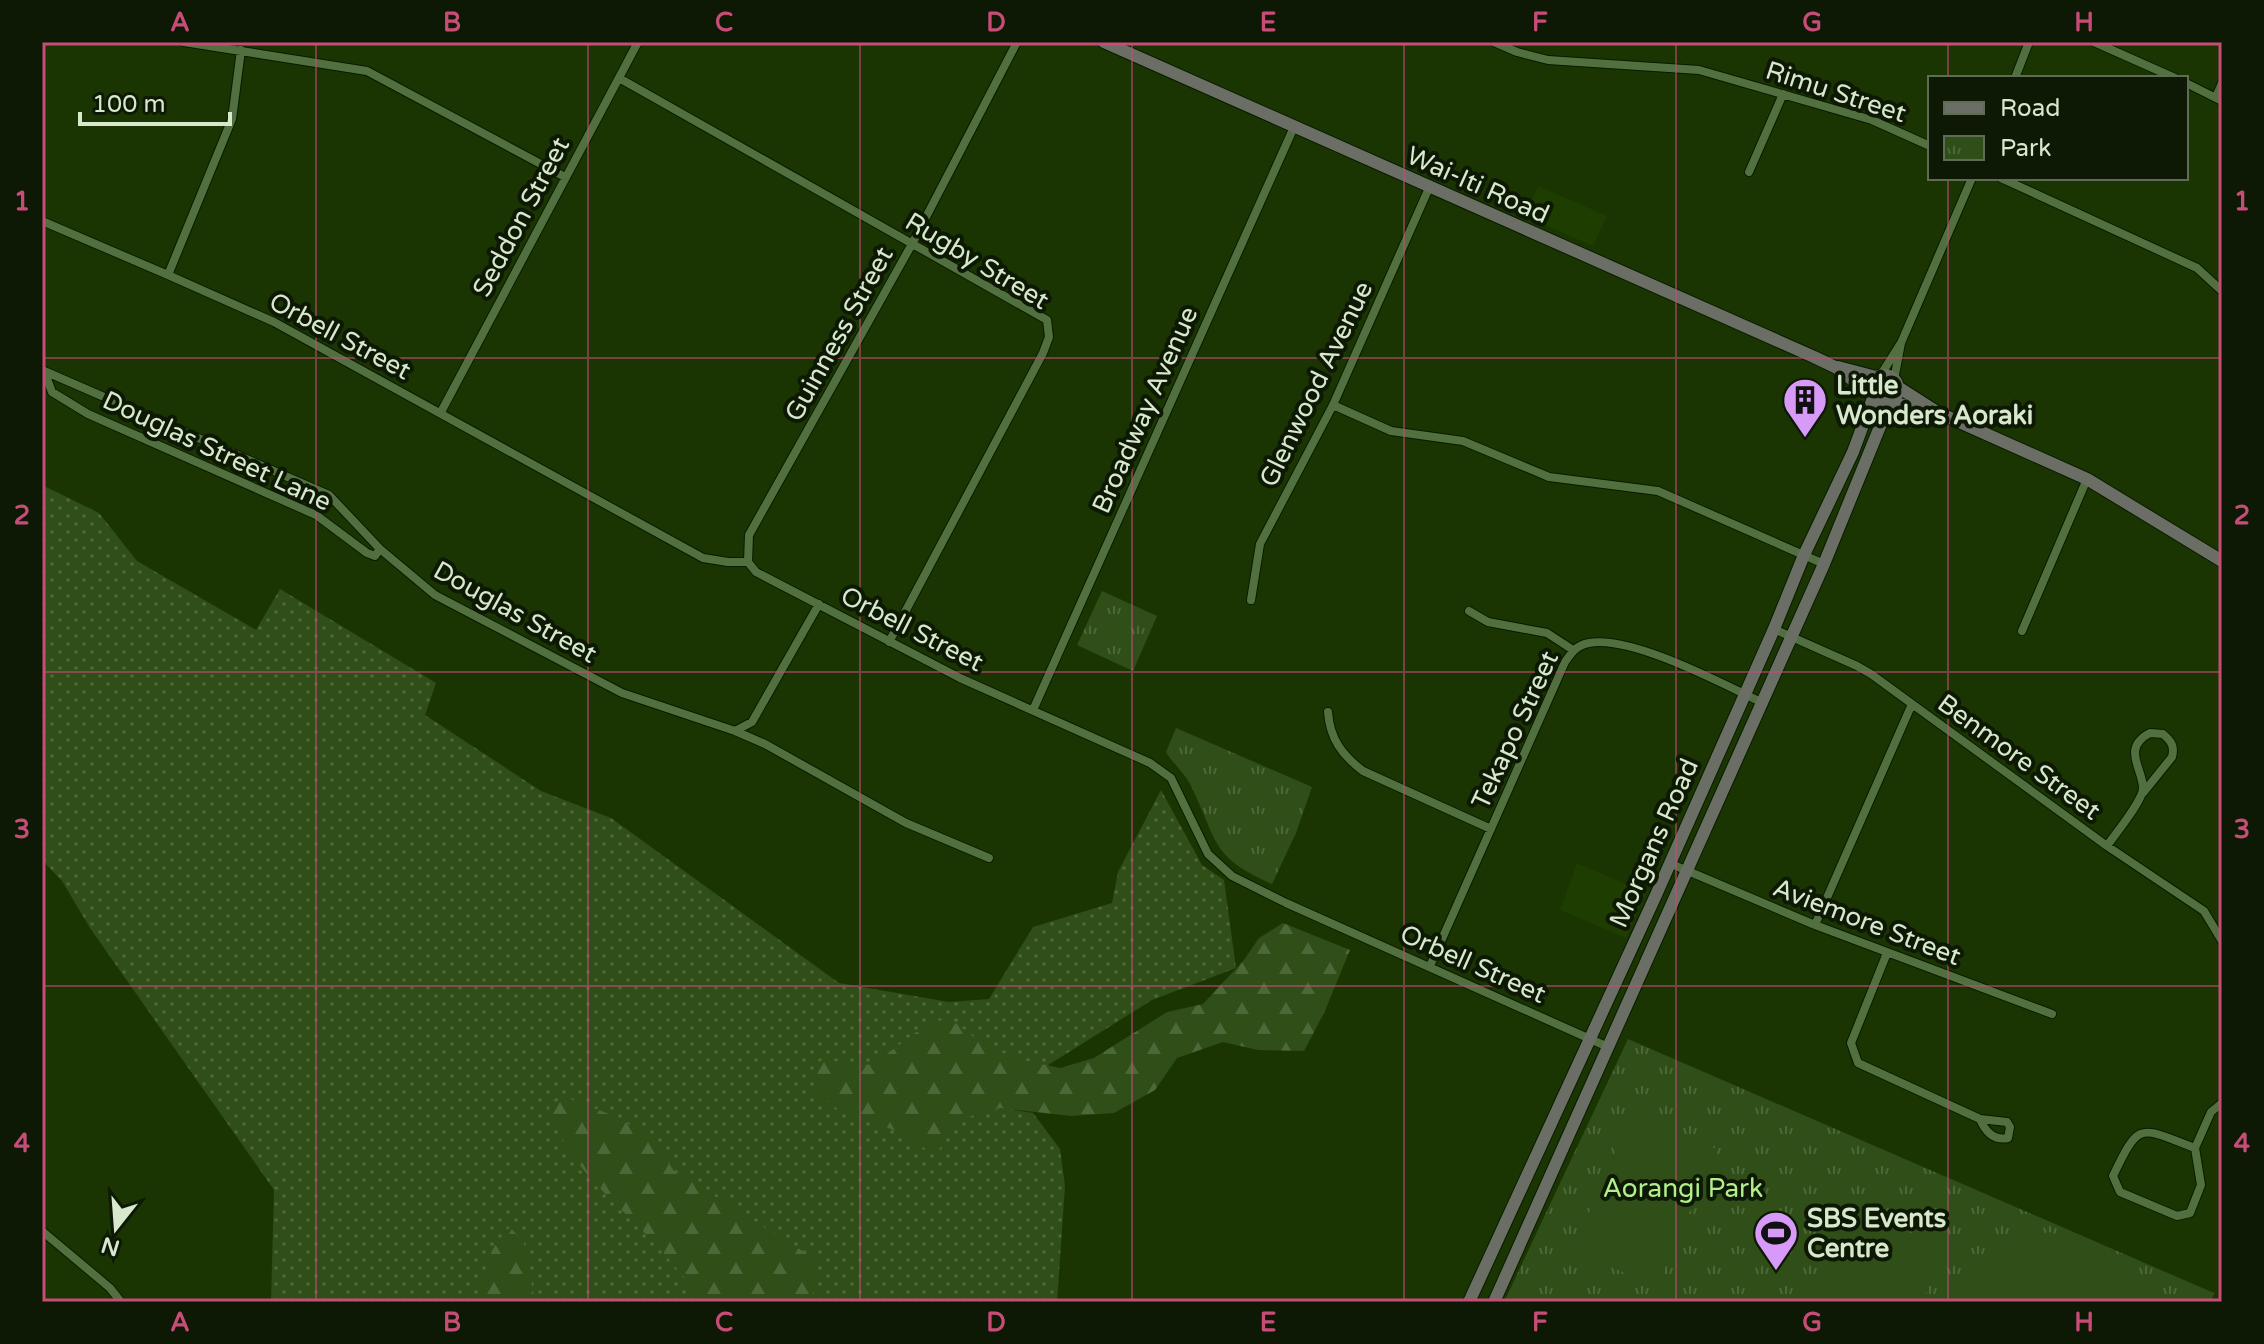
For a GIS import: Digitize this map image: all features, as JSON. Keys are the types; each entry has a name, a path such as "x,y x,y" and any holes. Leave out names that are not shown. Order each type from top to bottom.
{"street":[{"path":"184,42 367,71 565,177"},
{"name":"Seddon Street","path":"441,412 638,42"},
{"name":"Guinness Street","path":"748,562 749,535 912,244 1017,42"},
{"name":"Wai-Iti Road","path":"1104,42 1835,367 1878,377"},
{"name":"Rimu Street","path":"1494,42 1548,60 1699,70 1872,120 1928,145"},
{"path":"2016,76 2029,42"},
{"path":"2094,42 2170,76"},
{"path":"168,275 232,119 241,50"},
{"name":"Rugby Street","path":"619,78 1047,320 1049,337 889,642"},
{"path":"2188,84 2219,99 2222,83"},
{"path":"1749,172 1783,94"},
{"name":"Broadway Avenue","path":"1033,710 1294,127"},
{"path":"1937,412 1890,402 1881,403 1872,396 1871,384 1901,343 1971,180"},
{"path":"2005,180 2197,268 2222,291"},
{"name":"Glenwood Avenue","path":"1251,600 1260,544 1333,405 1429,188"},
{"name":"Orbell Street","path":"42,221 274,322 703,558 748,562 756,572 960,678 1161,769 1179,792 1208,854 1232,876 1608,1047"},
{"path":"1890,402 1897,395 1901,343"},
{"name":"Wai-Iti Road","path":"1835,367 1872,396"},
{"name":"Douglas Street Lane","path":"43,370 52,392 88,414 316,515 367,553 375,556 380,549"},
{"name":"Douglas Street","path":"43,370 329,495 380,549 435,595 622,693 765,744 906,823 989,858"},
{"path":"1878,377 1888,376 1937,412 2087,479 2222,561"},
{"name":"Morgans Road","path":"1469,1302 1853,452 1872,396"},
{"name":"Morgans Road","path":"1494,1302 1824,564 1890,402"},
{"path":"1333,405 1391,431 1463,441 1549,477 1658,491 1824,564"},
{"path":"2022,631 2087,479"},
{"path":"735,731 752,722 819,604"},
{"path":"1469,611 1488,622 1547,633 1573,650"},
{"name":"Benmore Street","path":"1774,629 1857,666 1912,704 2107,846 2204,911 2222,941"},
{"name":"Tekapo Street","path":"1430,966 1573,650 1594,642 1629,647 1657,656 1761,702"},
{"path":"1815,925 1912,704"},
{"path":"1328,712 1330,733 1335,742 1346,757 1363,771 1491,829"},
{"path":"2107,846 2172,757 2172,744 2163,734 2143,736 2135,753 2134,763 2142,779 2143,793"},
{"name":"Aviemore Street","path":"1669,863 1815,925 2052,1014"},
{"path":"1887,953 1851,1043 1858,1063 1980,1119"},
{"path":"2195,1148 2150,1131 2138,1133 2130,1141 2113,1176 2114,1182 2120,1192 2177,1216 2190,1213 2201,1185 2195,1148 2211,1112 2222,1103"},
{"path":"1520,1193 1540,1203"},
{"path":"42,1231 110,1288 121,1302"}],"shaded area":[{"path":"1538,186 1607,216 1593,246 1524,216"},
{"path":"1577,863 1646,893 1626,938 1560,910"}],"green space":[{"path":"42,485 99,513 137,561 256,630 280,589 436,683 425,715 541,791 611,818 839,983 949,1002 989,999 1033,927 1112,903 1118,872 1161,790 1202,865 1224,880 1236,968 1152,1000 1029,1077 1014,1110 1033,1113 1060,1149 1065,1186 1057,1302 271,1302 274,1190 90,928 62,881 42,860"},
{"path":"1102,591 1157,616 1133,671 1077,645"},
{"path":"1176,728 1312,787 1296,833 1272,884 1237,865 1219,846 1189,783 1166,752"},
{"path":"1283,923 1350,950 1324,1013 1304,1051 1258,1050 1223,1042 1177,1058 1155,1090 1114,1113 1071,1116 1000,1108 961,1119 935,1155 902,1133 839,1110 813,1090 821,1060 872,1065 915,1033 947,1017 990,1049 1027,1061 1060,1068 1094,1058 1167,1012 1203,1004 1244,960 1259,938"},
{"name":"Aorangi Park","path":"1628,1039 2214,1293 2211,1302 1504,1302"},
{"path":"568,1098 609,1114 649,1135 674,1171 817,1260 818,1289 800,1302 705,1302 656,1245 590,1177 566,1145 549,1107"},
{"path":"1632,1112 1717,1149 1657,1287 1573,1250"},
{"path":"1861,1211 1946,1249 1922,1302 1820,1302"},
{"path":"510,1227 524,1243 535,1302 481,1302 488,1261 496,1244"},
{"path":"2049,1232 2107,1256 2130,1275 2146,1302 1964,1302 1979,1273 1996,1254 2018,1241"}],"place":[{"name":"Little Wonders Aoraki","path":"1805,439"},
{"name":"SBS Events Centre","path":"1776,1272"}]}
